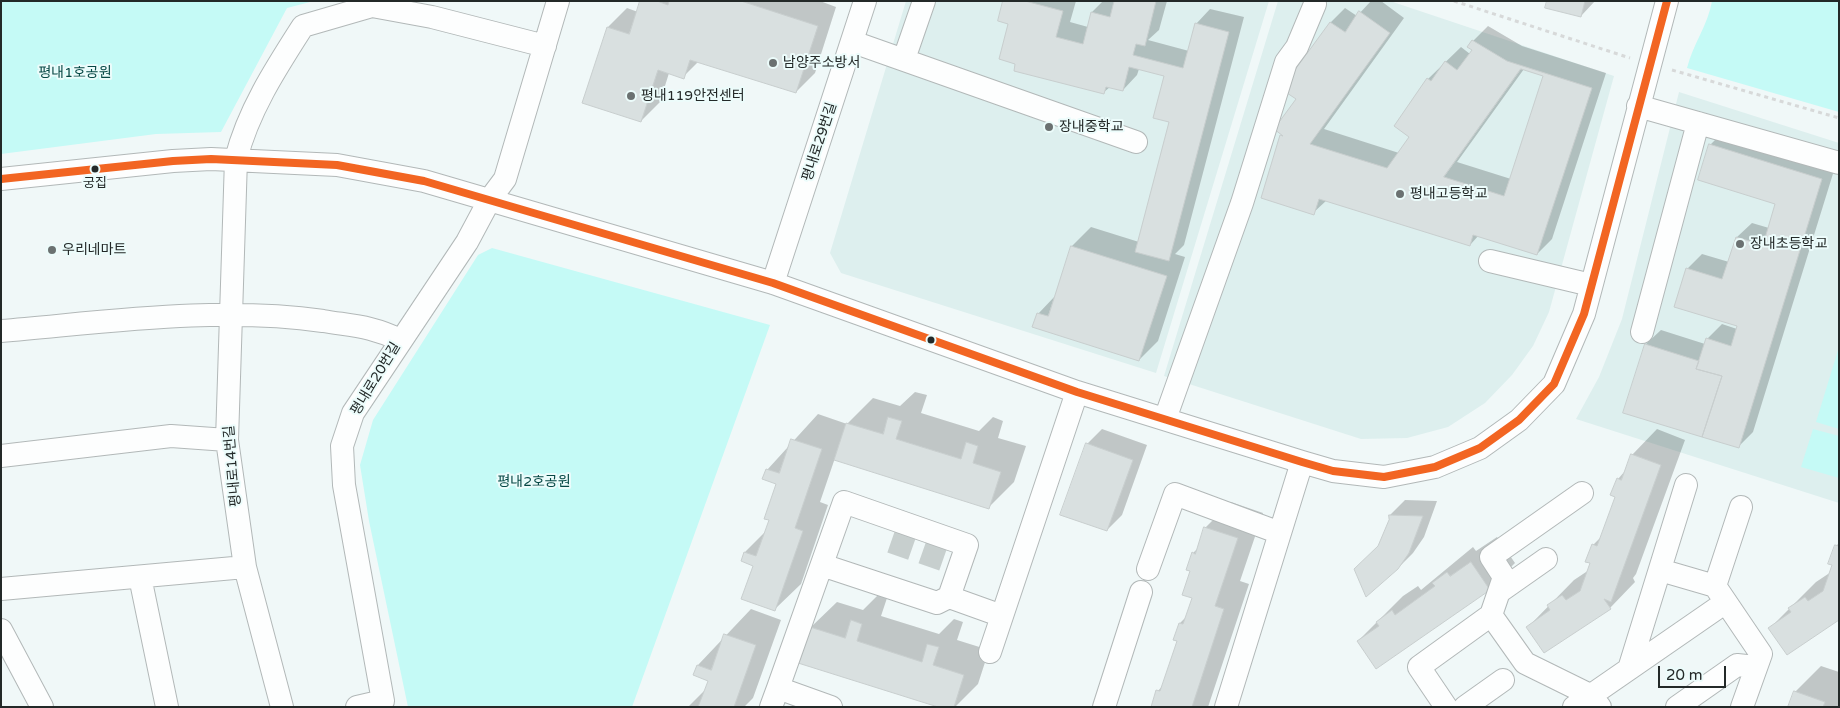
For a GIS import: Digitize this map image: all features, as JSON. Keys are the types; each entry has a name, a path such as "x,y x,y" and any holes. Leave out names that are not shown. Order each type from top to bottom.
{"street":[{"name":"평내로20번길","path":"357,707 383,701 344,485 342,446 353,413 466,242 504,178 558,1"},
{"name":"평내로29번길","path":"773,283 865,1"},
{"path":"904,59 924,1"},
{"path":"1,179 173,161 236,160 337,165 424,181 773,283 1077,392 1302,462 1333,471 1384,477 1435,467 1480,448 1519,420 1554,384 1584,314 1666,1"},
{"path":"376,3 545,46"},
{"name":"평내로14번길","path":"282,707 245,567 227,440 233,313 236,160 243,132 278,66 303,26 376,3"},
{"path":"1165,419 1242,203 1286,62 1297,47 1315,4"},
{"path":"853,42 1136,142"},
{"path":"1638,106 1839,163"},
{"path":"1642,332 1698,123"},
{"path":"1490,261 1591,285"},
{"path":"1,331 233,313 303,318 377,329 400,340"},
{"path":"990,652 1077,392"},
{"path":"1,456 170,436 227,440"},
{"path":"1226,707 1302,462"},
{"path":"1629,669 1686,485"},
{"path":"1446,707 1419,667 1491,615 1504,577 1491,557 1582,493"},
{"path":"1148,569 1174,494 1280,533"},
{"path":"831,707 774,698 844,502 967,545 955,564 949,597"},
{"path":"1491,615 1526,663 1588,703 1720,594 1741,507"},
{"path":"1499,592 1546,559"},
{"path":"822,565 937,603 949,597 1002,616"},
{"path":"1,589 245,567"},
{"path":"1660,570 1720,594 1761,654 1742,707"},
{"path":"140,577 168,707"},
{"path":"1104,707 1141,592"},
{"path":"1,630 42,707"},
{"path":"1677,707 1737,665 1756,667"},
{"path":"1465,707 1503,680"}],"shaded area":[{"name":"장내중학교","path":"906,1 1269,1 1156,373 841,273 830,253"},
{"name":"평내고등학교","path":"1278,1 1390,1 1614,76 1549,312 1533,346 1512,375 1485,403 1448,427 1407,438 1361,439 1164,376"},
{"name":"장내초등학교","path":"1679,92 1839,143 1839,503 1576,419 1599,377 1622,319"}],"green space":[{"name":"평내1호공원","path":"1,1 314,1 287,8 221,132 156,134 1,154"},
{"path":"1712,1 1839,1 1839,112 1687,68"},
{"name":"평내2호공원","path":"492,248 770,325 632,707 408,707 369,521 360,465 373,420 478,255"},
{"path":"1839,347 1839,429 1816,422"},
{"path":"1813,429 1839,436 1839,478 1801,467"}],"building":[{"path":"640,1 657,1 668,5 669,1 741,1 818,26 796,93 690,60 684,79 658,70 641,122 582,103 607,27 629,34"},
{"path":"1003,1 1025,1 1063,11 1056,37 1083,44 1091,12 1110,17 1114,1 1156,1 1145,46 1136,44 1133,55 1183,68 1195,23 1229,32 1169,261 1135,252 1169,122 1153,118 1164,76 1129,67 1123,91 1106,87 1104,94 1014,71 1015,64 999,59 1008,24 998,21"},
{"path":"1547,1 1585,1 1581,17 1545,8"},
{"path":"1359,11 1390,33 1310,144 1387,168 1409,137 1394,126 1427,78 1431,81 1445,61 1457,70 1472,50 1467,47 1472,40 1507,61 1592,88 1537,255 1473,235 1470,246 1319,199 1314,215 1261,198 1280,135 1283,136 1274,129 1296,99 1281,89 1330,22 1345,32","holes":["1521,69 1543,76 1504,196 1444,177"]},
{"path":"1709,144 1822,179 1739,448 1702,437 1722,376 1696,369 1706,338 1731,346 1737,326 1674,307 1686,268 1722,279 1736,237 1763,245 1775,204 1698,180"},
{"path":"1071,246 1167,276 1139,361 1032,327 1037,313 1048,316"},
{"path":"1645,344 1699,361 1696,369 1722,376 1702,437 1623,413"},
{"path":"888,417 902,421 896,439 961,459 966,442 978,446 973,463 1001,472 989,509 834,460 846,423 883,434"},
{"path":"791,439 822,449 795,528 803,531 775,611 741,599 753,566 741,561 744,552 756,556 769,520 764,519 776,484 762,479 766,469 779,473"},
{"path":"1086,443 1133,460 1107,531 1060,515"},
{"path":"1631,454 1661,465 1611,602 1604,599 1611,609 1544,653 1526,627 1550,610 1547,605 1562,595 1566,600 1580,591 1590,563 1585,562 1592,544 1597,546 1615,497 1610,495 1617,478 1621,480"},
{"path":"1389,515 1423,516 1409,553 1398,569 1366,597 1354,569 1378,546 1389,520"},
{"path":"1204,527 1238,538 1215,606 1224,609 1192,707 1151,707 1156,690 1160,691 1177,641 1173,640 1179,623 1183,624 1192,598 1182,595 1190,571 1186,570 1192,552 1195,554"},
{"path":"1835,545 1839,546 1839,620 1787,655 1768,628 1791,612 1788,608 1805,597 1808,601 1823,591 1832,565 1828,564"},
{"path":"1471,562 1490,590 1376,669 1357,641 1379,626 1376,622 1392,610 1395,615 1435,586 1432,583 1447,572 1450,576"},
{"path":"851,620 862,624 857,641 922,662 927,644 939,647 933,665 964,675 954,707 938,707 798,663 810,627 845,638"},
{"path":"724,634 756,645 734,707 698,707 708,681 693,675 697,665 711,670"},
{"path":"1794,691 1825,702 1823,707 1788,707"}],"tunnel":[{"path":"891,542 948,562"}],"transit line":[{"path":"1,179 173,161 211,159 337,165 424,181 773,283 1077,392 1302,462 1333,471 1384,477 1435,467 1480,448 1519,420 1554,384 1584,314 1667,1"}],"place":[{"name":"남양주소방서","path":"773,63"},
{"name":"평내119안전센터","path":"631,96"},
{"name":"장내중학교","path":"1049,127"},
{"name":"궁집","path":"95,169"},
{"name":"평내고등학교","path":"1400,194"},
{"name":"장내초등학교","path":"1740,244"},
{"name":"우리네마트","path":"52,250"}]}
